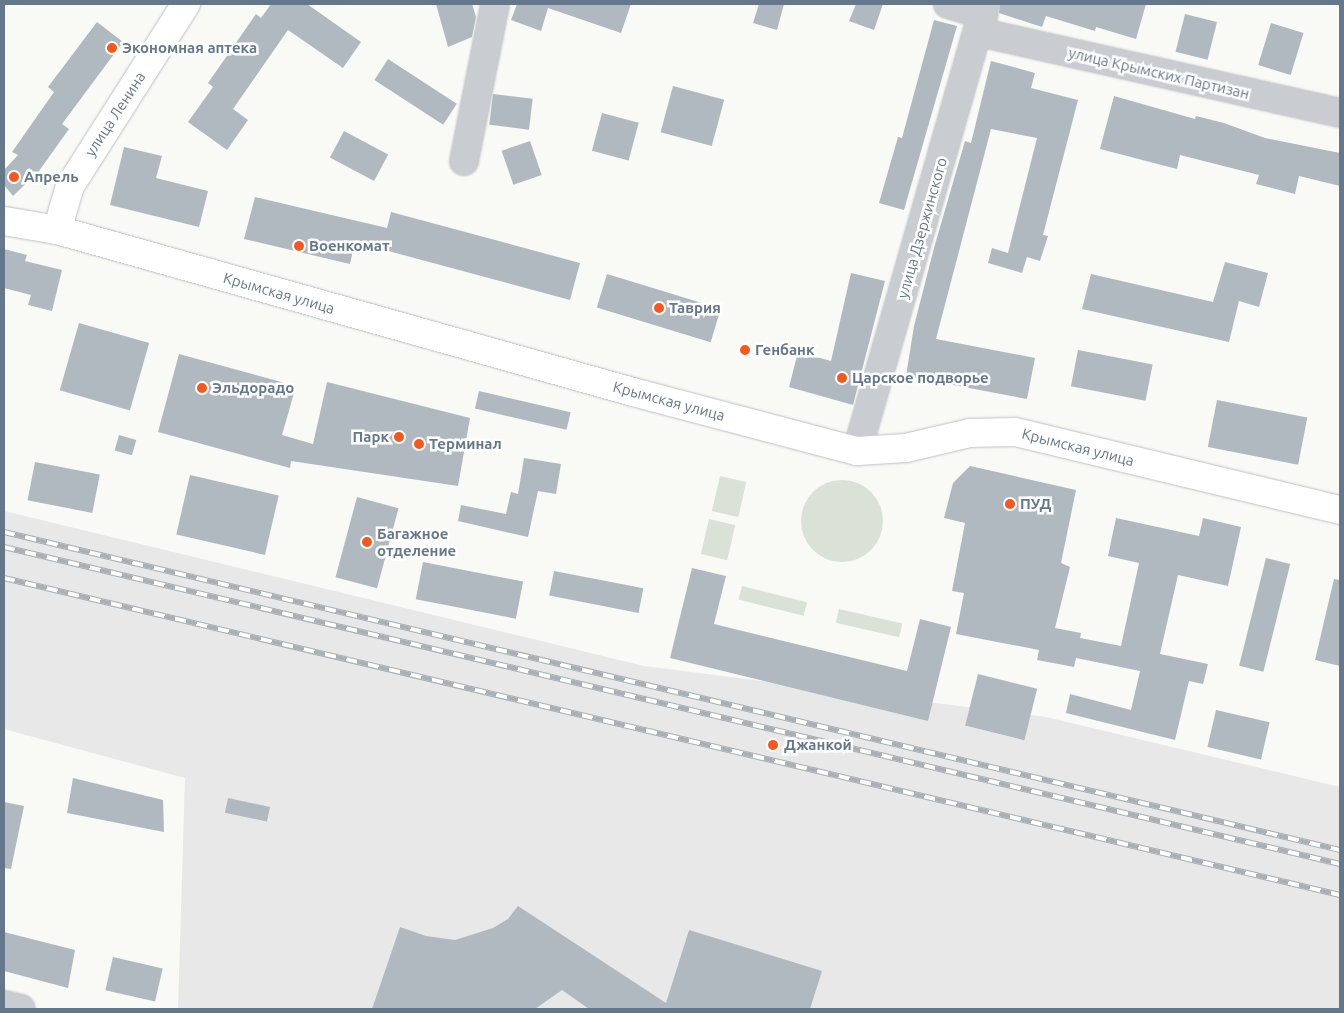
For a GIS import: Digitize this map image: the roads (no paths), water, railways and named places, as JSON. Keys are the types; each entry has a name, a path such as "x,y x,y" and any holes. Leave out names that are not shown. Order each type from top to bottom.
{"main road":[{"name":"улица Ленина","path":"57,230 70,186 186,4"},
{"name":"Крымская улица","path":"4,221 57,230 633,392 858,451 906,448 970,433 1015,432 1340,510"}],"street":[{"path":"464,161 495,4"},
{"name":"улица Крымских Партизан","path":"948,4 982,17 1340,113"},
{"name":"улица Дзержинского","path":"858,451 982,17"},
{"path":"4,1005 21,1009"}],"railway":[{"path":"4,532 1340,850"},
{"path":"4,547 1340,864"},
{"path":"4,578 1340,895"}],"place":[{"name":"Экономная аптека","path":"112,48"},
{"name":"Апрель","path":"14,177"},
{"name":"Военкомат","path":"299,246"},
{"name":"Таврия","path":"659,308"},
{"name":"Генбанк","path":"745,350"},
{"name":"Царское подворье","path":"842,378"},
{"name":"Эльдорадо","path":"202,388"},
{"name":"Парк","path":"399,437"},
{"name":"Терминал","path":"419,444"},
{"name":"ПУД","path":"1010,504"},
{"name":"Багажное отделение","path":"367,542"},
{"name":"Джанкой","path":"773,745"}]}
